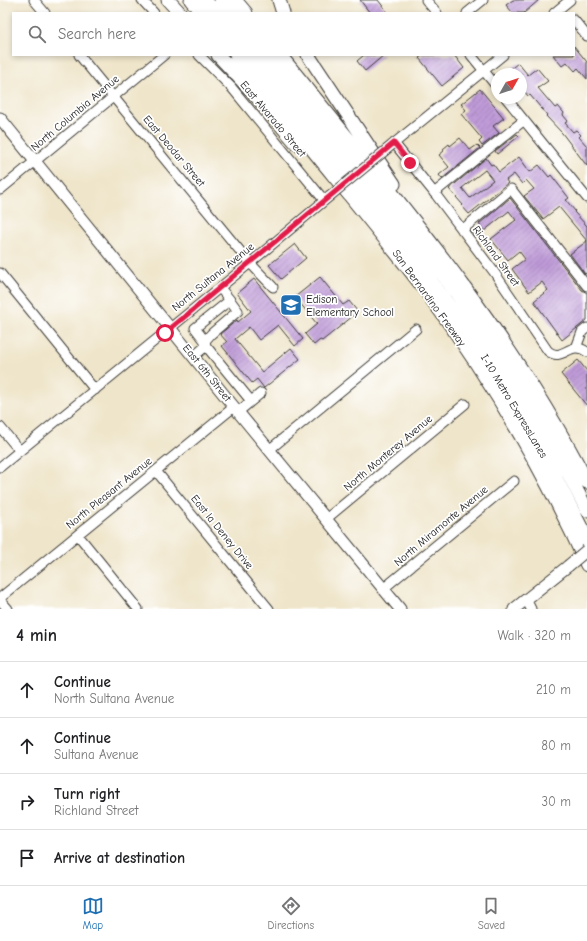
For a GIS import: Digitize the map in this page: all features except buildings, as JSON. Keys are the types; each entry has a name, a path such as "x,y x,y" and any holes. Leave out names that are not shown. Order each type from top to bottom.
{"highway":[{"path":"168,0 179,12"},
{"path":"191,0 201,12"},
{"path":"205,0 215,12"},
{"path":"221,0 230,12"},
{"path":"235,0 245,12"},
{"path":"279,0 283,12"},
{"path":"219,56 251,90 302,150 335,177"},
{"name":"San Bernardino Freeway","path":"237,56 426,292 489,383 540,469 587,565"},
{"name":"I-10 Metro ExpressLanes","path":"251,56 400,239 454,312 497,375 536,441 587,539"},
{"name":"I-10 Metro ExpressLanes","path":"266,56 418,243 467,308 509,371 549,438 587,510"},
{"path":"281,56 460,279 524,372 550,414 587,482"},
{"path":"309,56 428,238"}],"main road":[{"name":"East 6th Street","path":"0,118 236,410 400,609"},
{"path":"514,609 529,604 568,566 587,550"}],"street":[{"path":"34,0 44,12"},
{"path":"142,0 153,12"},
{"path":"426,0 436,12"},
{"path":"468,12 483,0"},
{"path":"556,12 567,6"},
{"path":"575,21 587,36"},
{"name":"East Deodar Street","path":"80,56 250,263 273,287"},
{"name":"North Columbia Avenue","path":"0,190 163,56"},
{"name":"East Alvarado Street","path":"200,56 232,88 327,198"},
{"path":"472,56 491,79"},
{"name":"North Sultana Avenue","path":"0,467 502,56"},
{"path":"511,104 587,198"},
{"path":"434,193 524,120"},
{"name":"Richland Street","path":"393,144 434,193 494,272 548,351 551,354 559,355 571,348 576,348"},
{"path":"462,230 511,189 587,286"},
{"path":"0,273 95,390"},
{"path":"193,357 206,344 211,334 238,311 220,288"},
{"path":"230,300 195,328 251,401"},
{"path":"587,328 582,332 576,348 587,352"},
{"path":"269,450 416,329"},
{"name":"North Pleasant Avenue","path":"0,599 156,471 261,392"},
{"name":"North Monterey Avenue","path":"326,519 466,404"},
{"path":"0,427 20,451"},
{"name":"East la Deney Drive","path":"156,471 269,609"},
{"name":"North Miramonte Avenue","path":"383,589 514,481"},
{"path":"78,535 138,609"},
{"path":"0,599 8,609"}],"place":[{"name":"Edison Elementary School","path":"291,305"}],"route":[{"path":"165,333 394,143 410,163"}]}
